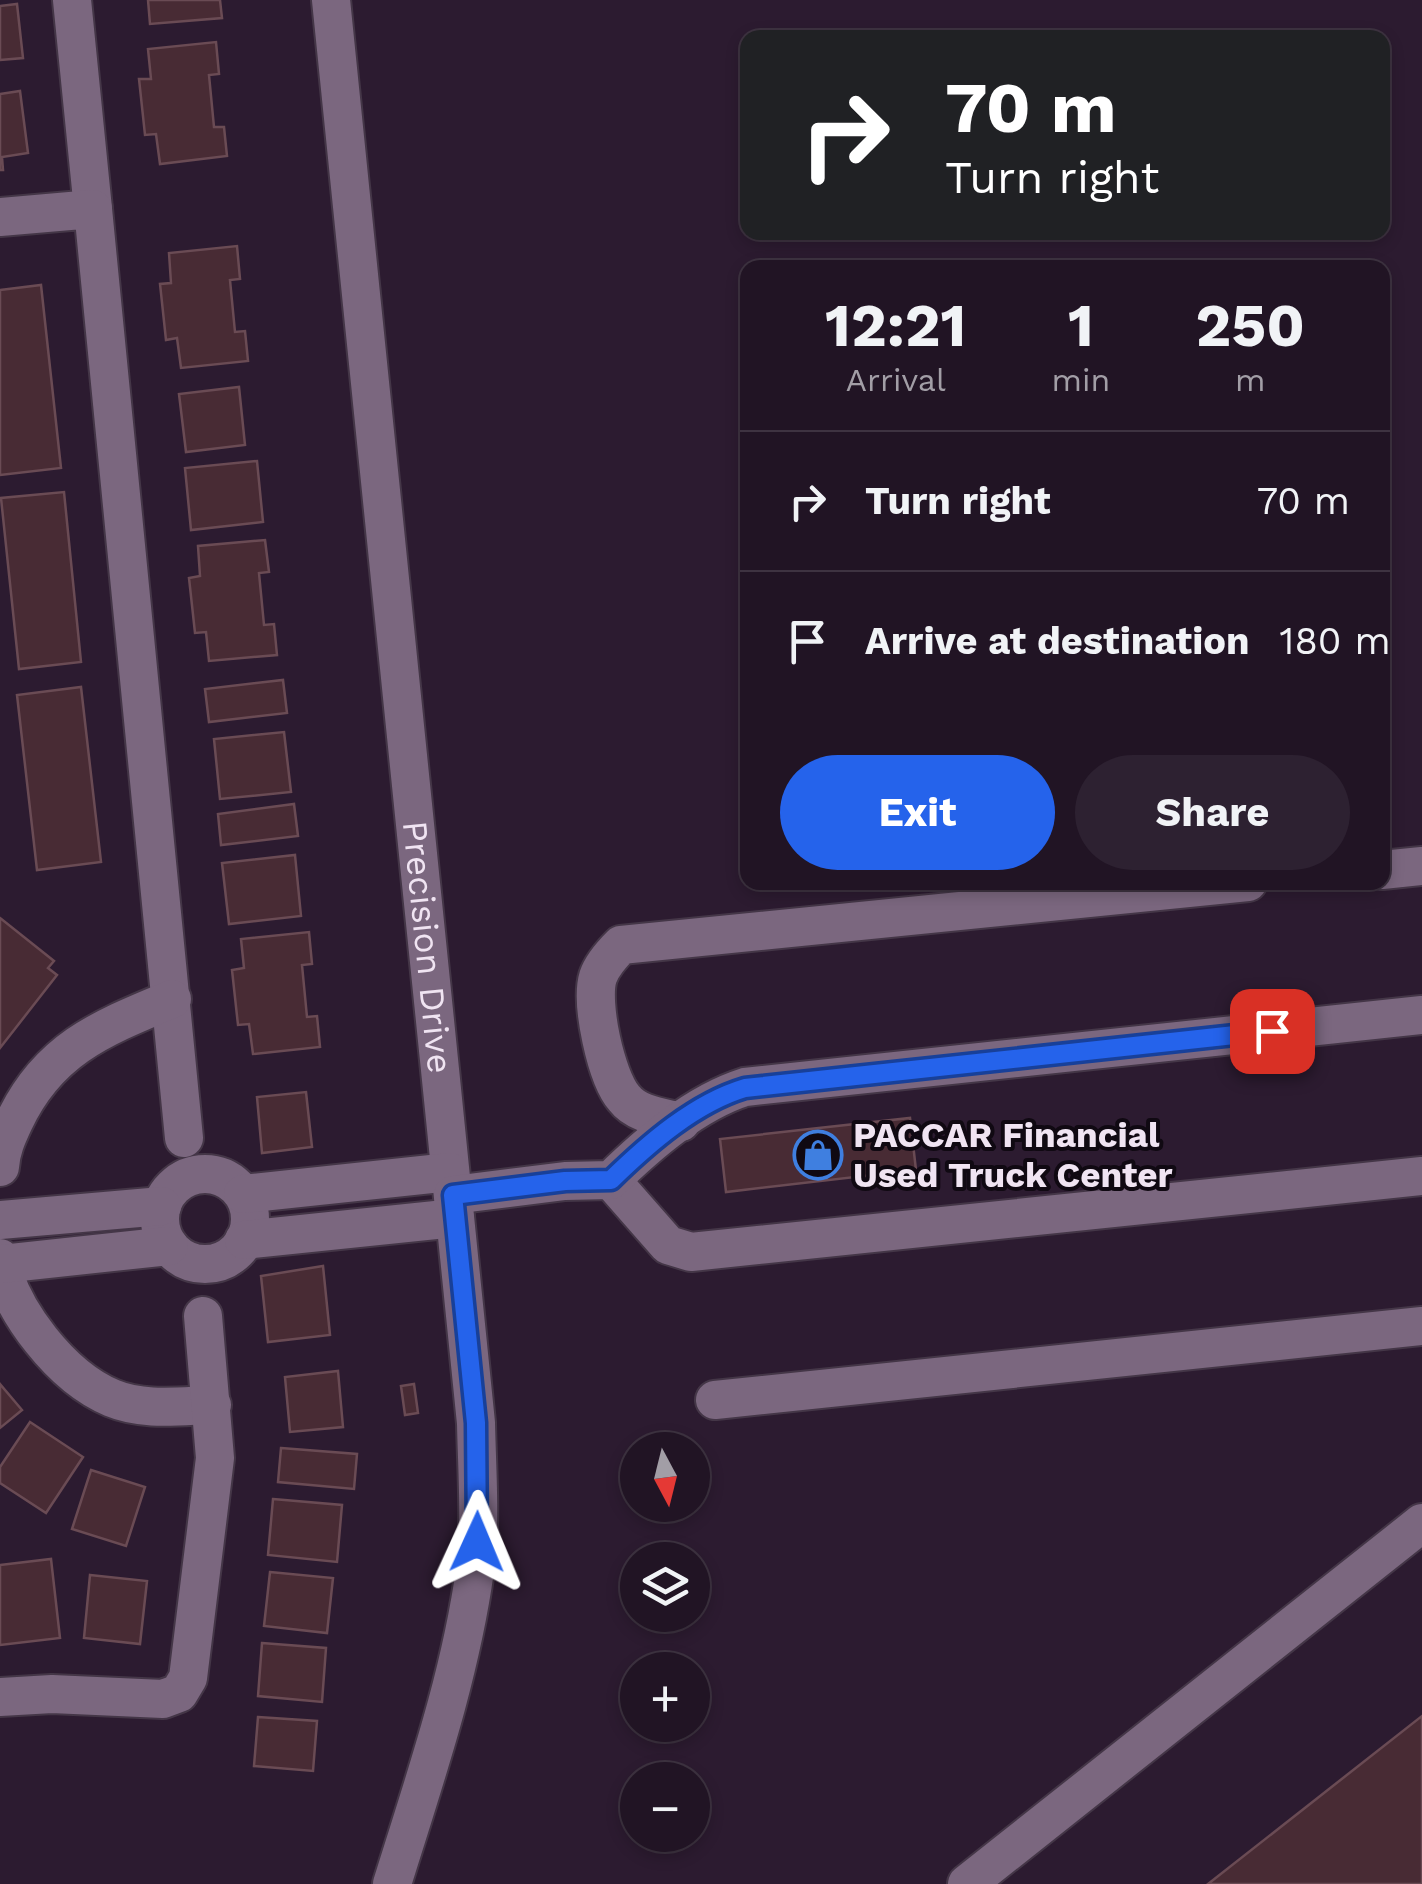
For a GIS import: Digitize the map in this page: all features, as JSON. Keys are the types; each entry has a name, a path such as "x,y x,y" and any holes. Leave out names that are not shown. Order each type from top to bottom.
{"street":[{"path":"72,0 184,1138"},
{"name":"Precision Drive","path":"330,0 476,1423 475,1566 448,1702 392,1884"},
{"path":"0,217 93,210"},
{"path":"1390,869 1422,866"},
{"path":"681,1122 638,1110 624,1099 610,1075 602,1048 597,979 620,944 1167,890"},
{"path":"0,1167 1,1151 24,1102 60,1055 114,1023 172,999"},
{"path":"244,1240 453,1195 565,1181 611,1180 640,1152 681,1122 719,1096 745,1088 1422,1014"},
{"path":"198,1174 224,1178 243,1194 250,1217 244,1240 226,1258 215,1262 190,1261 170,1246 161,1227 162,1206 176,1185 198,1174"},
{"path":"611,1180 668,1245 691,1252 1422,1176"},
{"path":"243,1194 453,1195"},
{"path":"0,1220 162,1206"},
{"path":"170,1246 0,1261 11,1291 39,1339 71,1371 112,1398 151,1406 212,1405"},
{"path":"0,1697 52,1694 162,1700 180,1693 188,1678 215,1458 203,1316"},
{"path":"714,1400 1422,1326"},
{"path":"967,1884 1422,1522"}],"building":[{"path":"148,0 220,0 222,18 150,24"},
{"path":"17,4 23,58 0,60 0,6"},
{"path":"216,42 219,74 209,75 214,127 224,127 227,156 160,164 156,134 145,135 139,79 151,79 148,49"},
{"path":"20,91 28,153 2,157 0,170 0,94"},
{"path":"237,246 240,279 230,280 235,332 245,331 248,361 181,368 177,338 166,340 160,284 171,283 169,253"},
{"path":"41,285 61,468 0,475 0,290"},
{"path":"239,387 245,445 186,452 179,394"},
{"path":"257,461 263,522 191,530 185,468"},
{"path":"64,492 81,662 19,669 1,498"},
{"path":"265,540 269,572 259,573 264,625 274,624 277,655 209,661 206,632 195,633 189,578 200,576 198,546"},
{"path":"283,680 287,713 209,722 205,689"},
{"path":"81,687 101,862 37,870 17,695"},
{"path":"284,732 291,792 220,799 214,739"},
{"path":"294,804 298,836 221,845 218,814"},
{"path":"295,855 301,916 229,924 222,863"},
{"path":"0,918 54,961 48,968 57,975 0,1048"},
{"path":"309,932 312,964 302,965 307,1017 317,1016 320,1047 253,1054 249,1024 238,1025 232,970 244,968 241,939"},
{"path":"306,1092 312,1147 262,1153 257,1097"},
{"name":"PACCAR Financial Used Truck Center","path":"910,1118 916,1170 726,1192 720,1139"},
{"path":"323,1266 330,1335 268,1342 261,1276"},
{"path":"338,1371 343,1427 290,1432 285,1377"},
{"path":"0,1384 22,1410 0,1428"},
{"path":"414,1384 418,1413 405,1415 401,1386"},
{"path":"30,1422 83,1457 46,1513 0,1483 0,1467"},
{"path":"281,1448 357,1454 354,1489 278,1482"},
{"path":"91,1470 145,1487 126,1546 72,1529"},
{"path":"273,1499 342,1505 337,1562 268,1555"},
{"path":"51,1559 60,1638 0,1645 0,1565"},
{"path":"270,1572 333,1578 327,1633 264,1626"},
{"path":"90,1575 147,1581 140,1644 84,1638"},
{"path":"262,1643 326,1648 322,1702 258,1696"},
{"path":"1422,1716 1422,1884 1208,1884"},
{"path":"258,1717 317,1721 313,1771 254,1766"}],"place":[{"name":"PACCAR Financial Used Truck Center","path":"818,1155"}],"route":[{"path":"477,1542 476,1423 453,1195 565,1181 611,1180 640,1152 719,1096 745,1088 1272,1031"}]}
